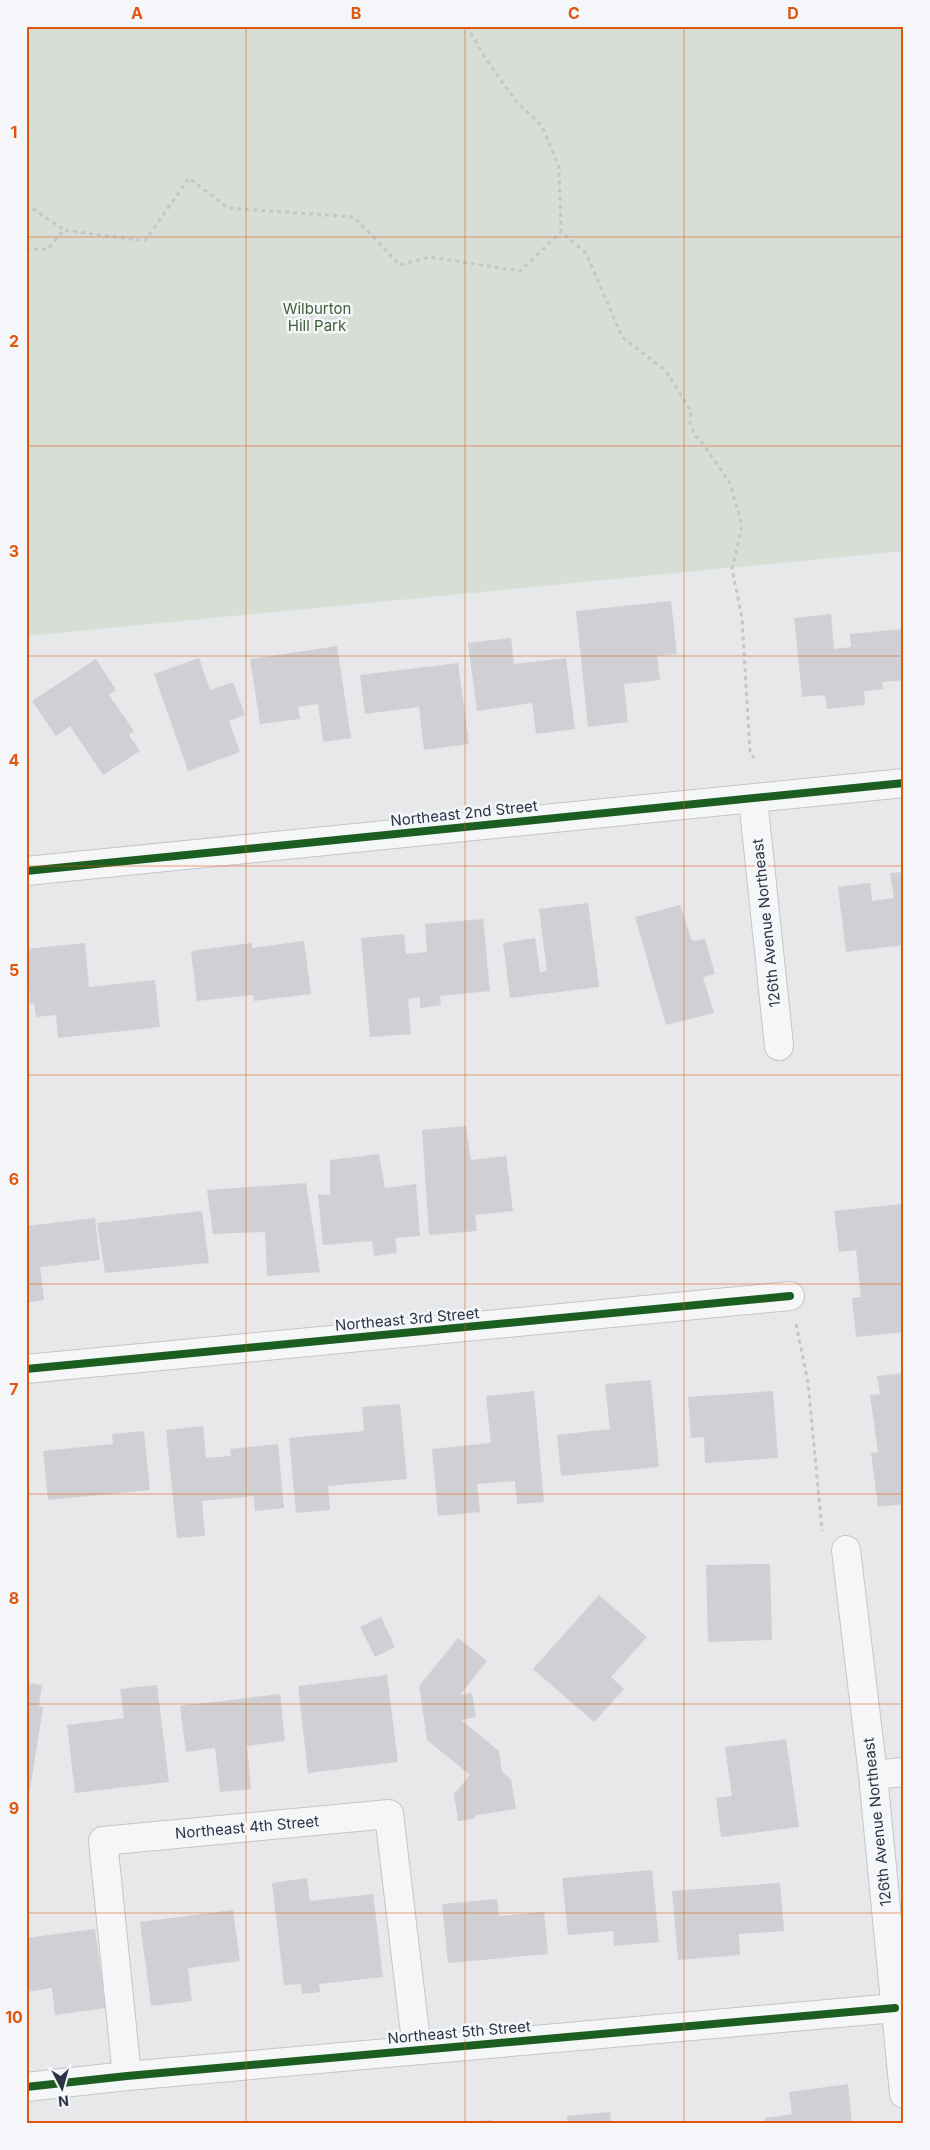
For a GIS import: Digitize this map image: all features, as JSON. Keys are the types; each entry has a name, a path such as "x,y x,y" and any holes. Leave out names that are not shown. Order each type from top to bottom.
{"street":[{"name":"Northeast 2nd Street","path":"26,871 904,784"},
{"name":"126th Avenue Northeast","path":"753,799 778,1046"},
{"name":"Northeast 3rd Street","path":"26,1369 790,1296"},
{"name":"126th Avenue Northeast","path":"846,1550 873,1775 904,2094"},
{"path":"873,1775 904,1772"},
{"name":"Northeast 4th Street","path":"127,2076 104,1841 389,1814 417,2050"},
{"name":"Northeast 5th Street","path":"26,2087 127,2076 895,2008"}],"path":[{"path":"26,204 64,230 145,241 189,178 228,208 354,217 400,265 430,257 520,271 561,232 559,167 542,126 515,100 482,53 467,26"},
{"path":"26,249 48,249 64,230"},
{"path":"561,232 586,252 622,338 666,371 691,411 690,423 694,436 701,441 730,483 742,526 732,568 742,618 750,752 754,758"},
{"path":"790,1296 808,1382 824,1552 846,1550"}],"green space":[{"name":"Wilburton Hill Park","path":"26,26 904,26 904,551 26,636"}],"building":[{"path":"671,601 677,654 657,656 660,680 624,684 628,722 588,727 576,611"},
{"path":"831,614 834,649 851,647 850,634 903,629 904,680 882,682 883,689 864,691 865,705 827,709 825,695 802,697 794,618"},
{"path":"511,638 514,664 566,658 575,729 536,734 532,703 477,711 468,643"},
{"path":"337,646 351,738 323,742 318,704 298,707 300,719 260,724 250,659"},
{"path":"199,658 210,690 233,682 245,715 229,721 240,752 188,771 154,674"},
{"path":"96,659 116,690 109,695 134,731 129,735 140,751 103,775 70,726 56,736 32,701"},
{"path":"458,663 469,744 424,750 419,707 365,714 360,675"},
{"path":"904,872 904,945 846,952 838,887 870,883 872,901 894,898 890,873"},
{"path":"588,903 599,987 510,998 503,943 535,938 540,972 547,971 539,909"},
{"path":"680,905 692,941 705,939 715,974 703,977 714,1013 666,1025 635,917"},
{"path":"483,919 490,991 440,996 441,1005 420,1008 420,997 408,999 411,1034 370,1037 361,938 404,934 406,954 427,952 425,924"},
{"path":"304,941 311,994 254,1001 253,995 197,1001 191,951 252,943 252,948"},
{"path":"85,943 89,987 155,980 160,1027 58,1038 56,1015 36,1017 34,1003 30,1004 26,949"},
{"path":"466,1126 471,1160 506,1156 513,1211 475,1215 477,1231 429,1235 422,1130"},
{"path":"379,1154 385,1188 416,1184 420,1236 395,1238 397,1253 374,1256 372,1241 323,1245 318,1194 330,1195 330,1160"},
{"path":"306,1183 320,1272 267,1276 265,1232 213,1234 207,1190"},
{"path":"901,1204 904,1229 904,1332 856,1337 852,1298 861,1297 856,1250 839,1252 834,1211"},
{"path":"202,1211 209,1263 105,1273 97,1223"},
{"path":"95,1218 100,1260 40,1267 44,1300 26,1303 26,1226"},
{"path":"904,1373 904,1504 878,1507 871,1453 878,1452 870,1395 880,1394 877,1376"},
{"path":"651,1380 659,1467 561,1476 557,1435 610,1429 605,1384"},
{"path":"534,1391 544,1502 517,1504 515,1481 477,1484 480,1512 438,1516 432,1449 491,1443 486,1396"},
{"path":"773,1391 778,1458 705,1463 704,1437 691,1438 688,1397"},
{"path":"400,1404 407,1479 328,1486 330,1510 296,1513 289,1438 364,1431 362,1407"},
{"path":"203,1426 206,1458 231,1456 230,1449 278,1444 284,1508 255,1511 254,1496 202,1501 205,1536 177,1538 166,1430"},
{"path":"144,1431 150,1490 48,1500 43,1451 113,1444 112,1434"},
{"path":"770,1564 772,1640 708,1642 706,1565"},
{"path":"599,1595 647,1637 611,1677 624,1689 594,1722 533,1669"},
{"path":"381,1617 395,1647 375,1657 360,1627"},
{"path":"458,1638 487,1661 460,1695 472,1693 476,1717 461,1720 499,1751 502,1772 511,1779 516,1809 476,1815 473,1819 458,1821 454,1794 470,1775 427,1740 419,1686"},
{"path":"387,1675 398,1762 308,1773 298,1686"},
{"path":"26,1683 42,1685 39,1706 43,1707 27,1809"},
{"path":"157,1685 169,1782 75,1793 67,1725 124,1718 120,1689"},
{"path":"280,1694 285,1741 247,1746 251,1789 220,1792 215,1748 186,1752 180,1706"},
{"path":"786,1739 799,1827 721,1837 716,1798 732,1796 725,1747"},
{"path":"652,1870 659,1942 614,1946 613,1931 568,1935 562,1878"},
{"path":"307,1878 310,1901 373,1894 383,1977 319,1984 320,1992 302,1994 301,1984 284,1985 272,1883"},
{"path":"780,1883 784,1931 739,1934 740,1955 678,1960 672,1891"},
{"path":"497,1899 499,1916 544,1912 548,1954 448,1963 442,1904"},
{"path":"233,1910 240,1961 188,1968 192,2001 151,2006 140,1922"},
{"path":"95,1929 106,2008 55,2015 52,1988 26,1992 26,1938"},
{"path":"848,2084 852,2124 766,2124 765,2118 792,2114 789,2092"},
{"path":"610,2112 611,2124 568,2124 567,2116"},
{"path":"492,2120 493,2124 462,2124 461,2122"}],"cycle path":[{"path":"26,871 904,783"},
{"path":"26,1369 790,1296"},
{"path":"26,2087 127,2076 895,2008"}]}
